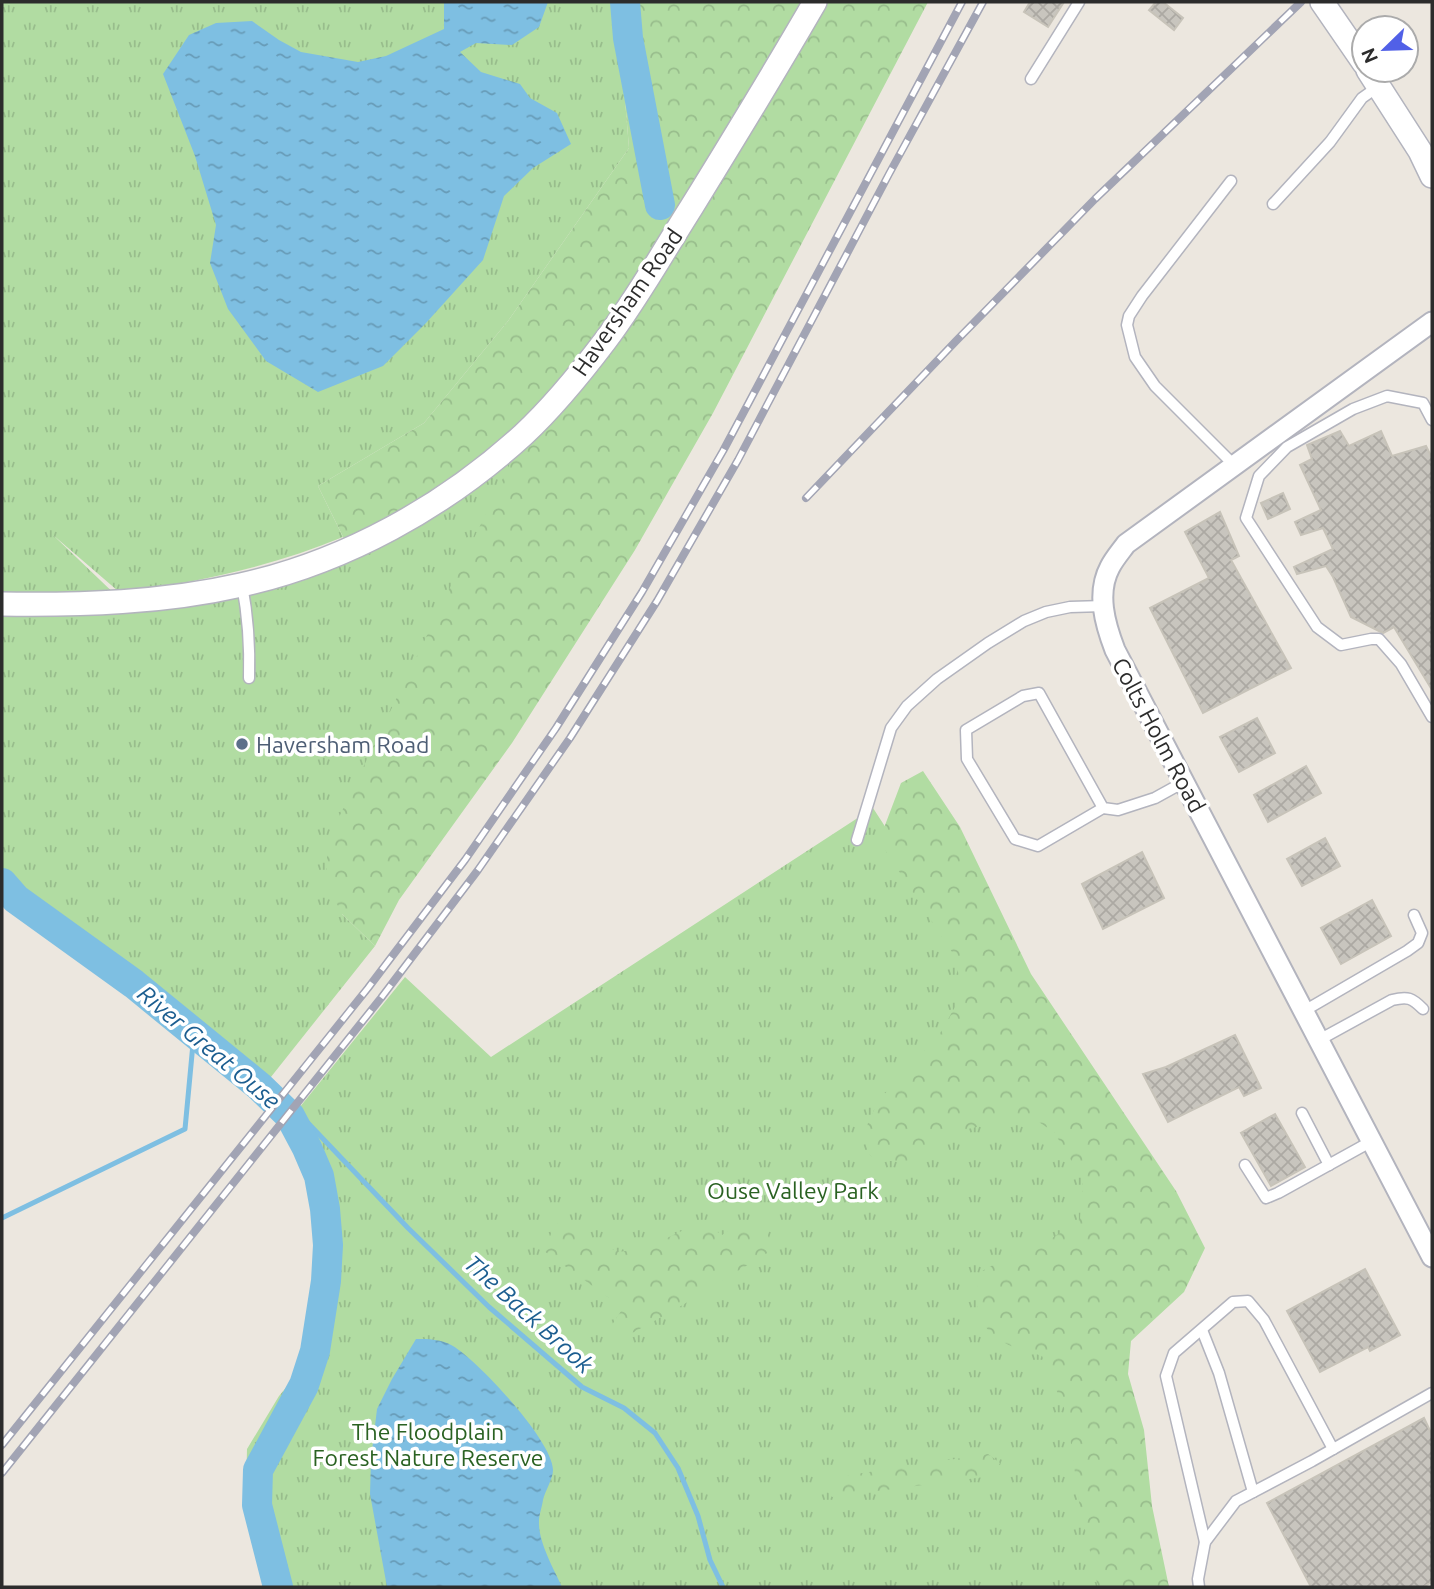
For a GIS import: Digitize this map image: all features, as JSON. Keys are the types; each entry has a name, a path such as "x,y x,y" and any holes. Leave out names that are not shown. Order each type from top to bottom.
{"street":[{"name":"Haversham Road","path":"2,604 123,602 190,595 242,585 314,564 368,541 425,510 481,470 523,435 566,389 606,339 652,271 744,123 815,2"},
{"path":"1322,2 1350,43"},
{"path":"1378,84 1432,176"},
{"name":"Colts Holm Road","path":"1432,322 1126,544 1110,567 1102,589 1105,624 1115,650 1432,1257"}],"lane":[{"path":"1031,79 1079,2"},
{"path":"1273,204 1330,142 1370,84"},
{"path":"1231,181 1142,296 1129,316 1127,325 1135,358 1140,367 1234,465"},
{"path":"1432,420 1423,403 1387,396 1353,409 1287,447 1259,476 1246,518 1317,627 1341,645 1379,639 1401,664 1432,717"},
{"path":"242,585 249,627 249,678"},
{"path":"857,840 891,729 907,706 937,679 1024,621 1046,612 1070,607 1104,606"},
{"path":"1103,808 1039,694 1023,696 966,730 967,759 1015,839 1038,846 1103,808 1118,810 1154,798 1184,782"},
{"path":"1304,1011 1418,943 1422,933 1414,915"},
{"path":"1319,1040 1392,1000 1405,997 1423,1009"},
{"path":"1302,1113 1329,1165"},
{"path":"1245,1165 1266,1198 1372,1140"},
{"path":"1199,1587 1205,1542 1166,1376 1174,1353 1233,1302 1248,1301 1264,1320 1333,1449"},
{"path":"1202,1329 1219,1373 1253,1492"},
{"path":"1205,1542 1236,1502 1429,1394 1432,1406"}],"green space":[{"path":"2,2 617,2 629,148 508,321 424,423 318,486 343,537 288,557 231,573 184,583 118,591 53,535 123,602 314,564 523,435 342,914 375,946 263,1087 2,878"},
{"path":"617,2 815,2 652,271 523,435 349,549 318,486 424,423 508,321 629,148"},
{"path":"827,2 928,2 713,413 635,550 512,743 399,900 375,946 342,914 327,884 327,842 520,443 706,202"},
{"path":"923,771 960,827 1031,974 1176,1191 1205,1248 1184,1292 1131,1341 1128,1374 1144,1430 1152,1506 1169,1587 1098,1587 1079,1502 1067,1415 1042,1356 1009,1345 993,1335 986,1327 977,1305 980,1272 1008,1257 1045,1243 1080,1219 1083,1180 1054,1132 1028,1115 968,1129 907,1161 876,1161 868,1153 864,1132 878,1101 939,1035 963,993 954,955 879,841 901,783"},
{"name":"Ouse Valley Park","path":"873,808 1140,1219 1076,1343 1127,1587 262,1587 262,1548 246,1491 247,1449 279,1396 319,1348 333,1225 308,1123 295,1113 405,977 491,1057"},
{"path":"559,1222 618,1252 646,1248 688,1228 713,1229 722,1235 742,1222 766,1228 772,1250 623,1338 610,1328 623,1308 544,1251 553,1229"},
{"path":"988,1454 1000,1463 992,1476 832,1497 821,1484 836,1477"}],"water":[{"path":"444,2 548,2 539,27 512,45 476,43 460,52 481,72 520,84 530,98 557,113 571,144 533,168 504,196 483,260 383,366 318,392 266,361 228,309 210,263 216,225 195,156 163,74 189,35 216,23 252,21 301,52 358,62 386,56 444,29"},
{"path":"416,1339 444,1342 464,1354 496,1384 541,1440 553,1470 543,1500 539,1529 547,1555 562,1587 387,1587 370,1494 371,1459 377,1409"}],"building":[{"path":"1030,2 1064,2 1048,27 1024,12"},
{"path":"1156,2 1163,2 1183,18 1174,30 1149,10"},
{"path":"1340,431 1349,446 1381,431 1392,456 1426,446 1432,458 1432,690 1394,627 1383,633 1351,617 1326,566 1297,574 1294,567 1333,549 1323,528 1301,535 1295,522 1321,510 1300,465 1312,459 1307,445"},
{"path":"1283,493 1290,509 1268,519 1261,503"},
{"path":"1220,512 1239,556 1231,560 1291,668 1203,713 1150,608 1209,578 1185,532"},
{"path":"1257,718 1275,753 1239,772 1220,737"},
{"path":"1306,766 1321,793 1268,822 1254,795"},
{"path":"1325,838 1340,866 1302,886 1287,859"},
{"path":"1142,852 1164,898 1103,929 1082,884"},
{"path":"1372,900 1391,936 1341,964 1321,928"},
{"path":"1235,1035 1261,1088 1244,1096 1239,1087 1168,1122 1143,1074 1166,1067"},
{"path":"1275,1114 1305,1167 1271,1186 1241,1133"},
{"path":"1365,1269 1400,1335 1370,1351 1368,1347 1320,1372 1287,1311"},
{"path":"1424,1418 1432,1435 1432,1582 1423,1587 1311,1587 1267,1503"}],"waterway":[{"path":"625,2 628,38 660,205"},
{"name":"River Great Ouse","path":"2,883 16,899 134,984 259,1086 290,1116 319,1176 328,1245 326,1281 315,1351 304,1385 258,1470 257,1505 278,1587"},
{"path":"2,1218 185,1129 194,1033"},
{"name":"The Back Brook","path":"300,1117 489,1307 582,1387 624,1408 655,1433 678,1468 698,1516 710,1560 723,1587"}],"railway":[{"path":"2,1445 368,988 465,860 556,728 642,592 723,451 962,2"},
{"path":"2,1473 381,998 478,870 570,738 657,601 738,460 983,2"},
{"path":"806,498 1095,199 1301,2"}],"place":[{"name":"Haversham Road","path":"242,744"}],"park label":[{"name":"The Floodplain Forest Nature Reserve","path":"428,1444"}]}
